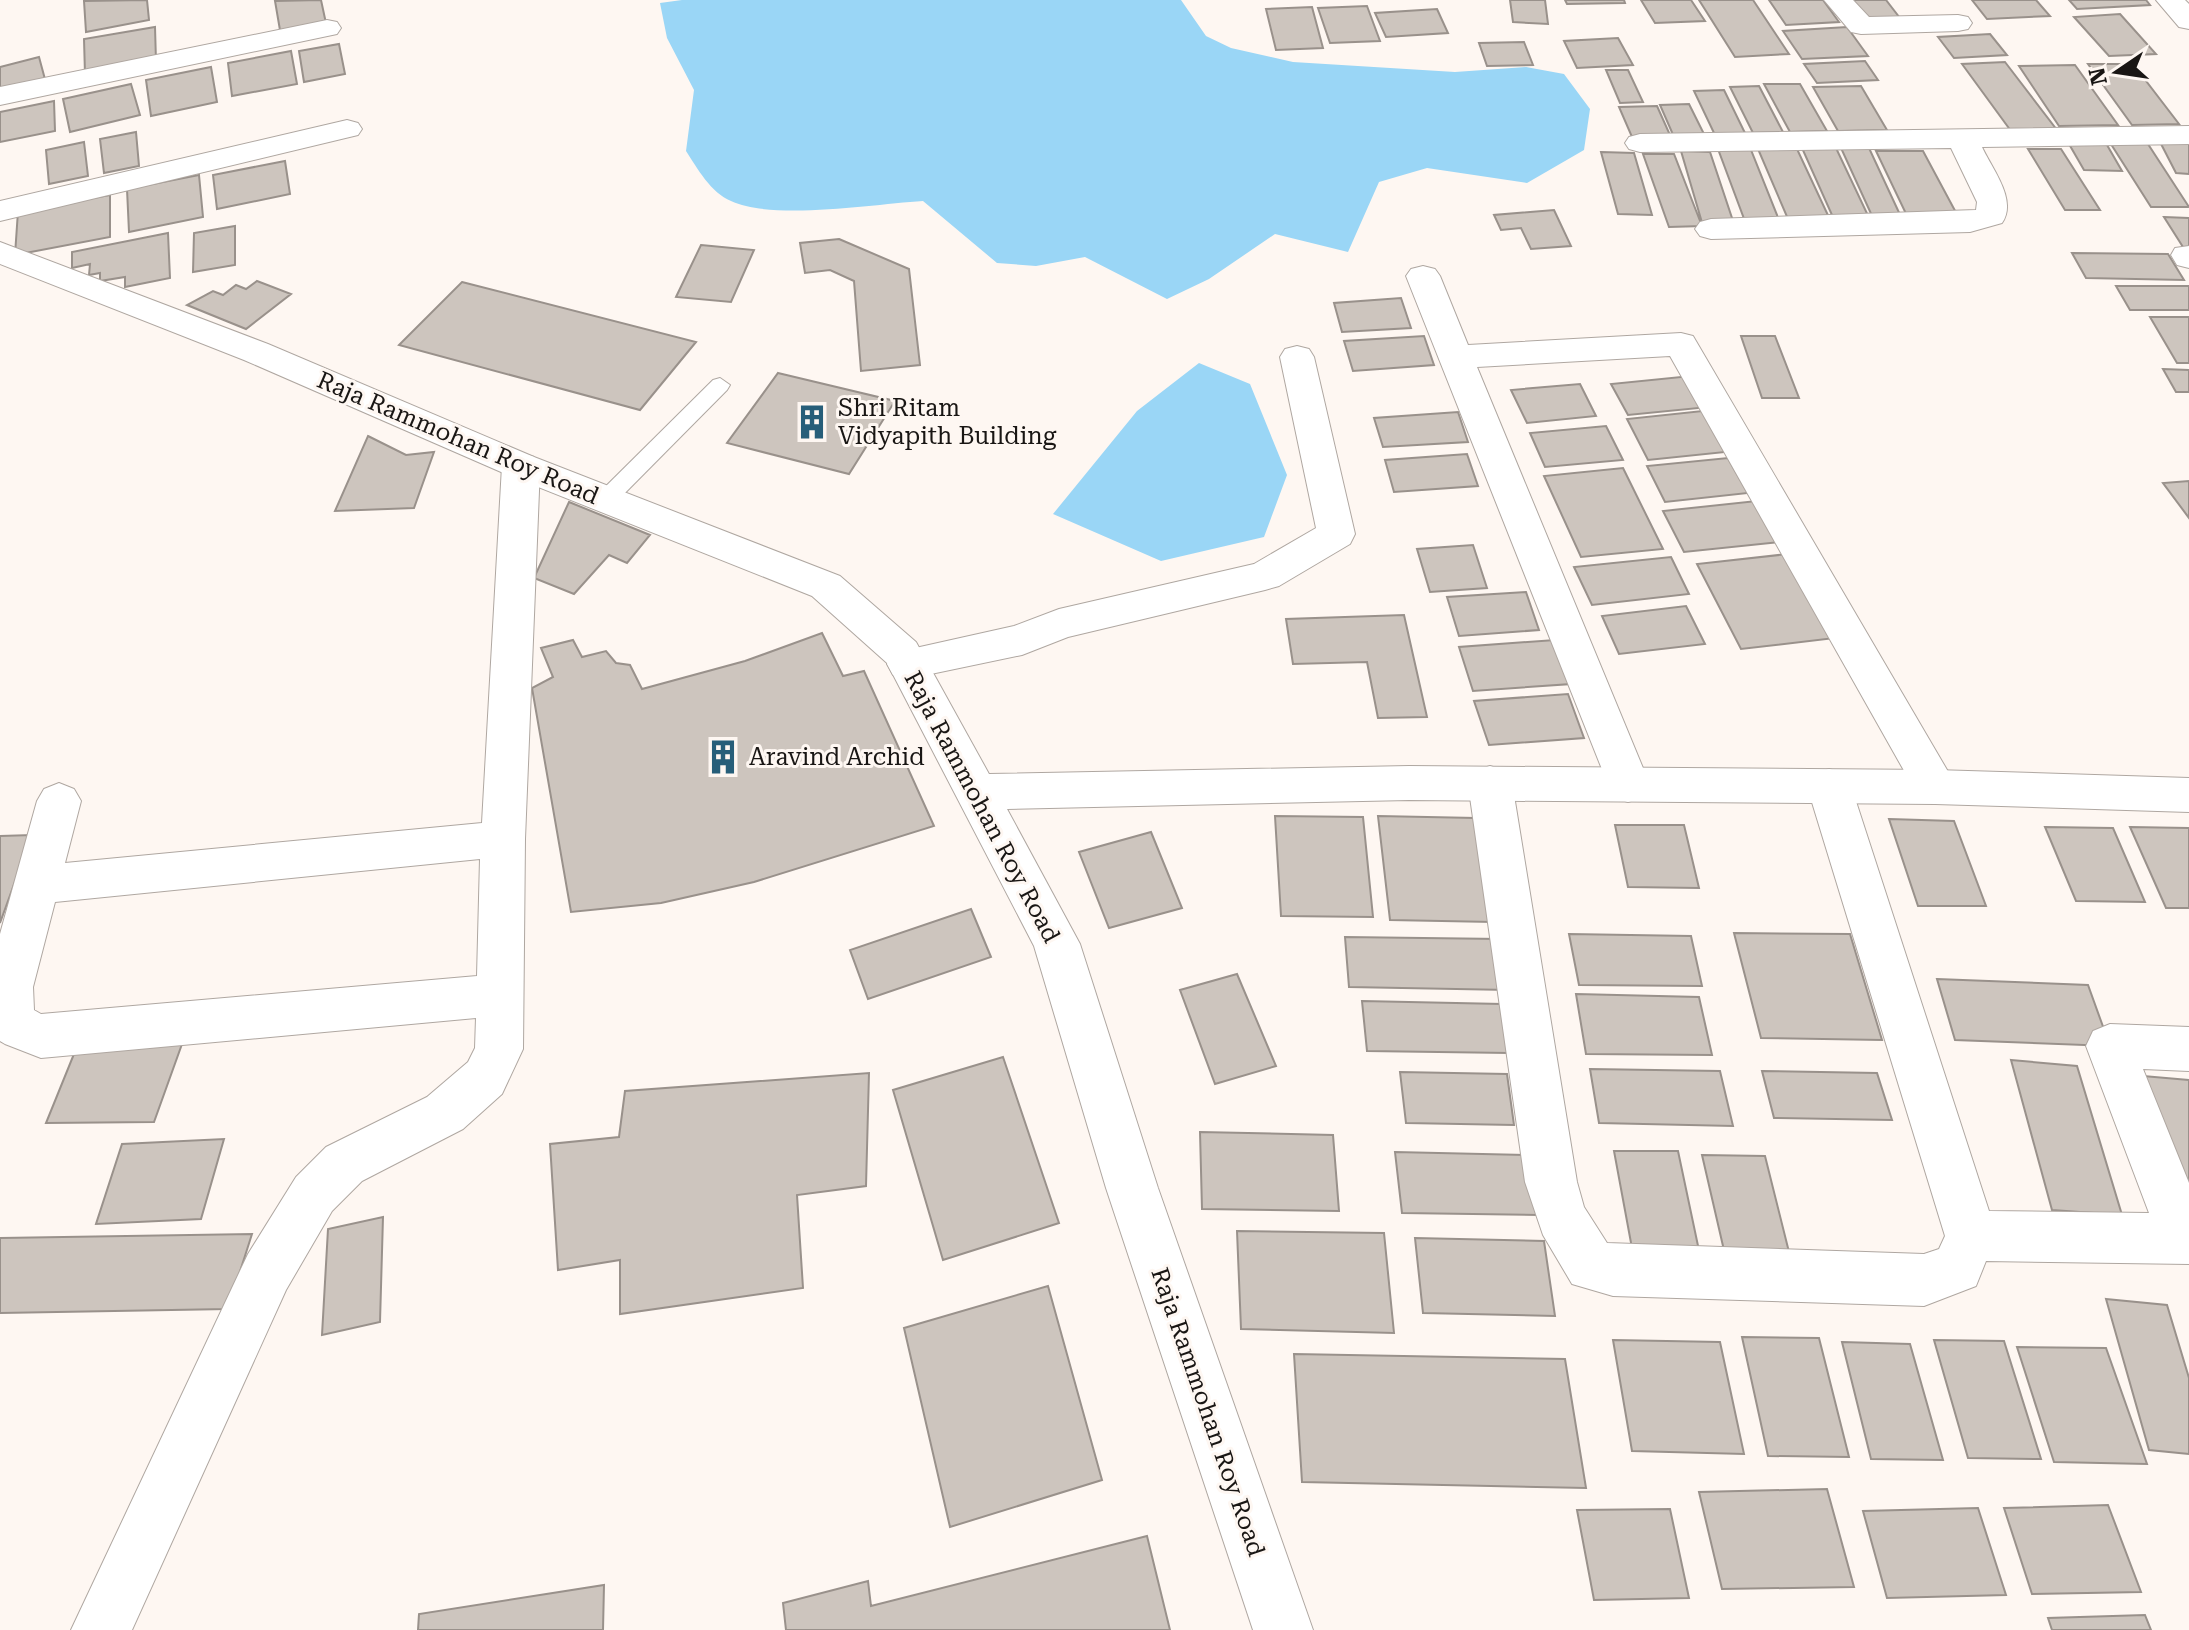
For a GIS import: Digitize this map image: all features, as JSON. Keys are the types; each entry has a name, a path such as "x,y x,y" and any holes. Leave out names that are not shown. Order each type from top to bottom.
{"street":[{"path":"1838,0 1861,26 1958,23"},
{"path":"2170,0 2189,21"},
{"path":"0,96 327,28"},
{"path":"0,211 347,129"},
{"path":"1640,143 2189,135"},
{"path":"1711,229 1970,222 1991,216 1993,202 1962,138"},
{"name":"Raja Rammohan Roy Road","path":"0,252 256,352 521,466 826,586 902,653 1057,944 1132,1188 1283,1630"},
{"path":"1423,276 1628,785"},
{"path":"1456,357 1681,344 1935,787"},
{"path":"907,664 1022,640 1059,624 1265,576 1336,534 1297,357"},
{"path":"101,1630 267,1272 314,1194 344,1164 445,1113 485,1078 499,1049 497,995 521,466"},
{"path":"1490,783 1551,1182 1561,1217 1591,1266 1613,1270 1924,1280 1957,1268 1971,1236 1829,786"},
{"path":"974,792 1490,783 1935,787 2189,795"},
{"path":"59,801 9,987 9,1018 18,1029 41,1036 497,995"},
{"path":"36,885 503,839"},
{"path":"1971,1236 2187,1239 2110,1046 2189,1049"}],"lane":[{"path":"605,500 720,385"}],"water":[{"path":"682,0 1181,0 1206,36 1231,48 1293,62 1455,72 1526,67 1564,74 1590,109 1584,150 1527,183 1427,168 1379,182 1348,252 1275,234 1209,279 1167,299 1085,257 1036,266 997,263 923,201 797,211 750,207 724,197 705,179 686,151 694,90 667,38 660,3"},
{"path":"1199,363 1250,384 1287,475 1264,537 1161,561 1053,514 1137,411"}],"building":[{"path":"147,0 149,20 86,32 84,1"},
{"path":"321,0 327,28 281,36 275,1"},
{"path":"1510,0 1545,0 1548,24 1513,22"},
{"path":"1565,0 1624,0 1625,3 1567,4"},
{"path":"1641,0 1691,0 1705,21 1655,23"},
{"path":"1699,0 1753,0 1789,54 1735,57"},
{"path":"1769,0 1823,0 1839,22 1786,25"},
{"path":"1851,0 1886,0 1903,22 1868,23"},
{"path":"1972,0 2036,0 2050,16 1987,19"},
{"path":"2069,0 2146,0 2150,5 2077,9"},
{"path":"1367,6 1380,41 1330,43 1318,8"},
{"path":"1312,7 1323,48 1276,50 1266,9"},
{"path":"1437,9 1448,33 1386,37 1375,13"},
{"path":"2120,14 2156,54 2109,56 2074,17"},
{"path":"155,27 156,61 85,74 84,39"},
{"path":"1847,27 1868,56 1802,59 1783,31"},
{"path":"1990,34 2007,55 1954,58 1938,37"},
{"path":"1618,38 1633,65 1577,68 1564,41"},
{"path":"1524,42 1533,65 1487,66 1479,43"},
{"path":"339,44 345,74 304,82 299,51"},
{"path":"291,51 297,84 232,96 228,63"},
{"path":"39,57 46,83 0,94 0,67"},
{"path":"1865,61 1878,80 1817,83 1804,64"},
{"path":"2005,62 2057,130 2011,131 1962,64"},
{"path":"2088,64 2133,64 2179,124 2132,125"},
{"path":"2075,65 2118,125 2059,126 2019,66"},
{"path":"211,67 217,102 151,116 146,80"},
{"path":"1606,70 1628,70 1643,102 1620,103"},
{"path":"131,84 140,115 70,132 63,99"},
{"path":"1764,84 1800,84 1827,131 1790,132"},
{"path":"1759,86 1783,132 1753,133 1730,87"},
{"path":"1861,86 1887,130 1838,131 1813,87"},
{"path":"1724,90 1745,133 1714,133 1694,91"},
{"path":"54,101 55,131 0,142 0,112"},
{"path":"1689,104 1705,136 1674,137 1660,105"},
{"path":"1657,106 1670,135 1632,137 1619,107"},
{"path":"136,132 139,166 104,173 100,139"},
{"path":"2159,140 2189,141 2189,174 2176,173"},
{"path":"2109,141 2146,141 2189,207 2151,207"},
{"path":"84,142 88,176 49,184 46,150"},
{"path":"2069,144 2107,145 2122,171 2084,170"},
{"path":"1802,148 1836,148 1872,224 1836,224"},
{"path":"1841,148 1869,148 1902,219 1873,218"},
{"path":"1718,149 1751,150 1781,225 1746,224"},
{"path":"1758,149 1797,149 1833,226 1791,226"},
{"path":"2028,149 2061,149 2100,210 2065,210"},
{"path":"1681,151 1710,152 1735,227 1703,226"},
{"path":"1876,151 1923,151 1960,220 1909,220"},
{"path":"1601,152 1634,153 1652,215 1618,214"},
{"path":"1643,154 1674,154 1702,226 1669,227"},
{"path":"285,161 290,194 217,209 213,175"},
{"path":"199,175 203,217 129,232 127,189"},
{"path":"110,195 110,237 15,255 18,211"},
{"path":"1554,210 1571,246 1531,249 1521,228 1501,230 1494,215"},
{"path":"2164,217 2189,218 2189,247 2183,247"},
{"path":"235,226 235,265 193,272 194,233"},
{"path":"168,233 170,278 125,287 125,277 100,281 100,273 89,275 90,264 72,268 72,252"},
{"path":"839,239 909,269 920,365 861,371 854,281 830,270 805,273 800,243"},
{"path":"701,245 754,250 731,302 676,297"},
{"path":"2072,253 2168,254 2184,280 2086,278"},
{"path":"257,281 291,294 246,329 187,305 213,291 223,295 236,285 246,289"},
{"path":"462,282 696,342 640,410 399,345"},
{"path":"2116,286 2189,286 2189,310 2130,310"},
{"path":"1401,298 1411,328 1342,332 1334,303"},
{"path":"2150,317 2189,317 2189,363 2177,363"},
{"path":"1424,336 1434,365 1353,371 1344,341"},
{"path":"1741,336 1775,336 1799,398 1762,398"},
{"path":"2163,369 2189,370 2189,392 2176,392"},
{"name":"Shri Ritam Vidyapith Building","path":"778,373 895,401 849,474 727,443"},
{"path":"1691,376 1709,407 1628,415 1611,384"},
{"path":"1580,384 1596,416 1527,423 1511,390"},
{"path":"1712,410 1735,451 1648,460 1627,419"},
{"path":"1458,412 1468,442 1383,447 1374,418"},
{"path":"1606,426 1623,460 1545,467 1530,433"},
{"path":"368,436 406,455 434,452 414,508 335,511"},
{"path":"1467,454 1478,486 1394,492 1385,460"},
{"path":"1728,458 1748,493 1665,502 1647,466"},
{"path":"1623,468 1663,549 1581,557 1544,476"},
{"path":"2189,481 2189,518 2163,483"},
{"path":"1766,500 1789,541 1684,552 1663,511"},
{"path":"569,502 650,535 627,563 609,555 574,594 534,578"},
{"path":"1473,545 1487,588 1430,592 1417,549"},
{"path":"1788,554 1835,638 1741,649 1697,564"},
{"path":"1671,557 1689,594 1592,605 1574,567"},
{"path":"1526,592 1539,630 1459,636 1447,597"},
{"path":"1686,606 1705,644 1619,654 1602,616"},
{"path":"1404,615 1427,717 1378,718 1367,662 1293,664 1286,619"},
{"name":"Aravind Archid","path":"822,633 843,676 864,671 934,826 754,882 661,903 571,912 532,688 553,677 541,648 573,640 582,657 606,651 616,663 630,665 642,689 745,661"},
{"path":"1555,640 1571,684 1473,691 1459,647"},
{"path":"1568,694 1584,738 1489,745 1474,701"},
{"path":"1275,816 1363,817 1373,917 1281,916"},
{"path":"1378,816 1476,818 1493,922 1390,920"},
{"path":"1889,819 1954,821 1986,906 1918,906"},
{"path":"1615,825 1684,825 1699,888 1628,887"},
{"path":"2045,827 2113,828 2145,902 2076,901"},
{"path":"2130,827 2189,828 2189,908 2166,908"},
{"path":"1151,832 1182,908 1109,928 1079,852"},
{"path":"32,835 0,923 0,836"},
{"path":"971,909 991,957 868,999 850,950"},
{"path":"1734,933 1850,934 1882,1040 1761,1038"},
{"path":"1569,934 1691,936 1702,986 1579,985"},
{"path":"1345,937 1501,939 1509,990 1349,987"},
{"path":"1237,974 1276,1066 1215,1084 1180,990"},
{"path":"1937,979 2088,985 2110,1046 1955,1040"},
{"path":"1576,994 1699,997 1712,1055 1586,1054"},
{"path":"1362,1001 1502,1004 1509,1053 1367,1051"},
{"path":"78,1044 182,1044 154,1122 46,1123"},
{"path":"1003,1057 1059,1223 943,1260 893,1090"},
{"path":"2011,1060 2077,1066 2122,1215 2052,1210"},
{"path":"1590,1069 1720,1071 1733,1126 1599,1123"},
{"path":"1762,1071 1877,1073 1892,1120 1774,1118"},
{"path":"1400,1072 1507,1074 1514,1125 1406,1123"},
{"path":"869,1073 866,1186 797,1195 803,1288 620,1314 620,1260 558,1270 550,1144 619,1137 625,1091"},
{"path":"2143,1076 2189,1080 2189,1215"},
{"path":"1200,1132 1333,1135 1339,1211 1202,1209"},
{"path":"224,1139 201,1219 96,1224 122,1144"},
{"path":"1614,1151 1678,1151 1701,1260 1634,1259"},
{"path":"1395,1152 1528,1155 1538,1215 1402,1213"},
{"path":"1702,1155 1765,1156 1791,1260 1726,1259"},
{"path":"383,1217 380,1322 322,1335 328,1229"},
{"path":"1237,1231 1384,1233 1394,1333 1241,1329"},
{"path":"252,1234 228,1309 0,1313 0,1238"},
{"path":"1415,1238 1544,1241 1555,1316 1423,1313"},
{"path":"1048,1286 1102,1480 950,1527 904,1328"},
{"path":"2106,1299 2167,1305 2189,1378 2189,1454 2149,1450"},
{"path":"1742,1337 1819,1338 1849,1457 1768,1456"},
{"path":"1613,1340 1720,1342 1744,1454 1632,1451"},
{"path":"1934,1340 2004,1341 2041,1459 1968,1458"},
{"path":"1842,1342 1910,1344 1943,1460 1871,1459"},
{"path":"2017,1347 2106,1348 2147,1464 2054,1462"},
{"path":"1294,1354 1565,1359 1586,1488 1302,1482"},
{"path":"1827,1489 1854,1587 1722,1589 1699,1492"},
{"path":"2108,1505 2141,1592 2032,1594 2004,1508"},
{"path":"1978,1508 2006,1595 1887,1598 1863,1511"},
{"path":"1670,1509 1689,1598 1594,1600 1577,1510"},
{"path":"1147,1536 1170,1630 786,1630 783,1603 868,1581 871,1606"},
{"path":"604,1585 603,1630 418,1630 419,1614"},
{"path":"2145,1615 2151,1630 2052,1630 2048,1618"}],"place":[{"name":"Shri Ritam Vidyapith Building","path":"812,422"},
{"name":"Aravind Archid","path":"723,757"}]}
